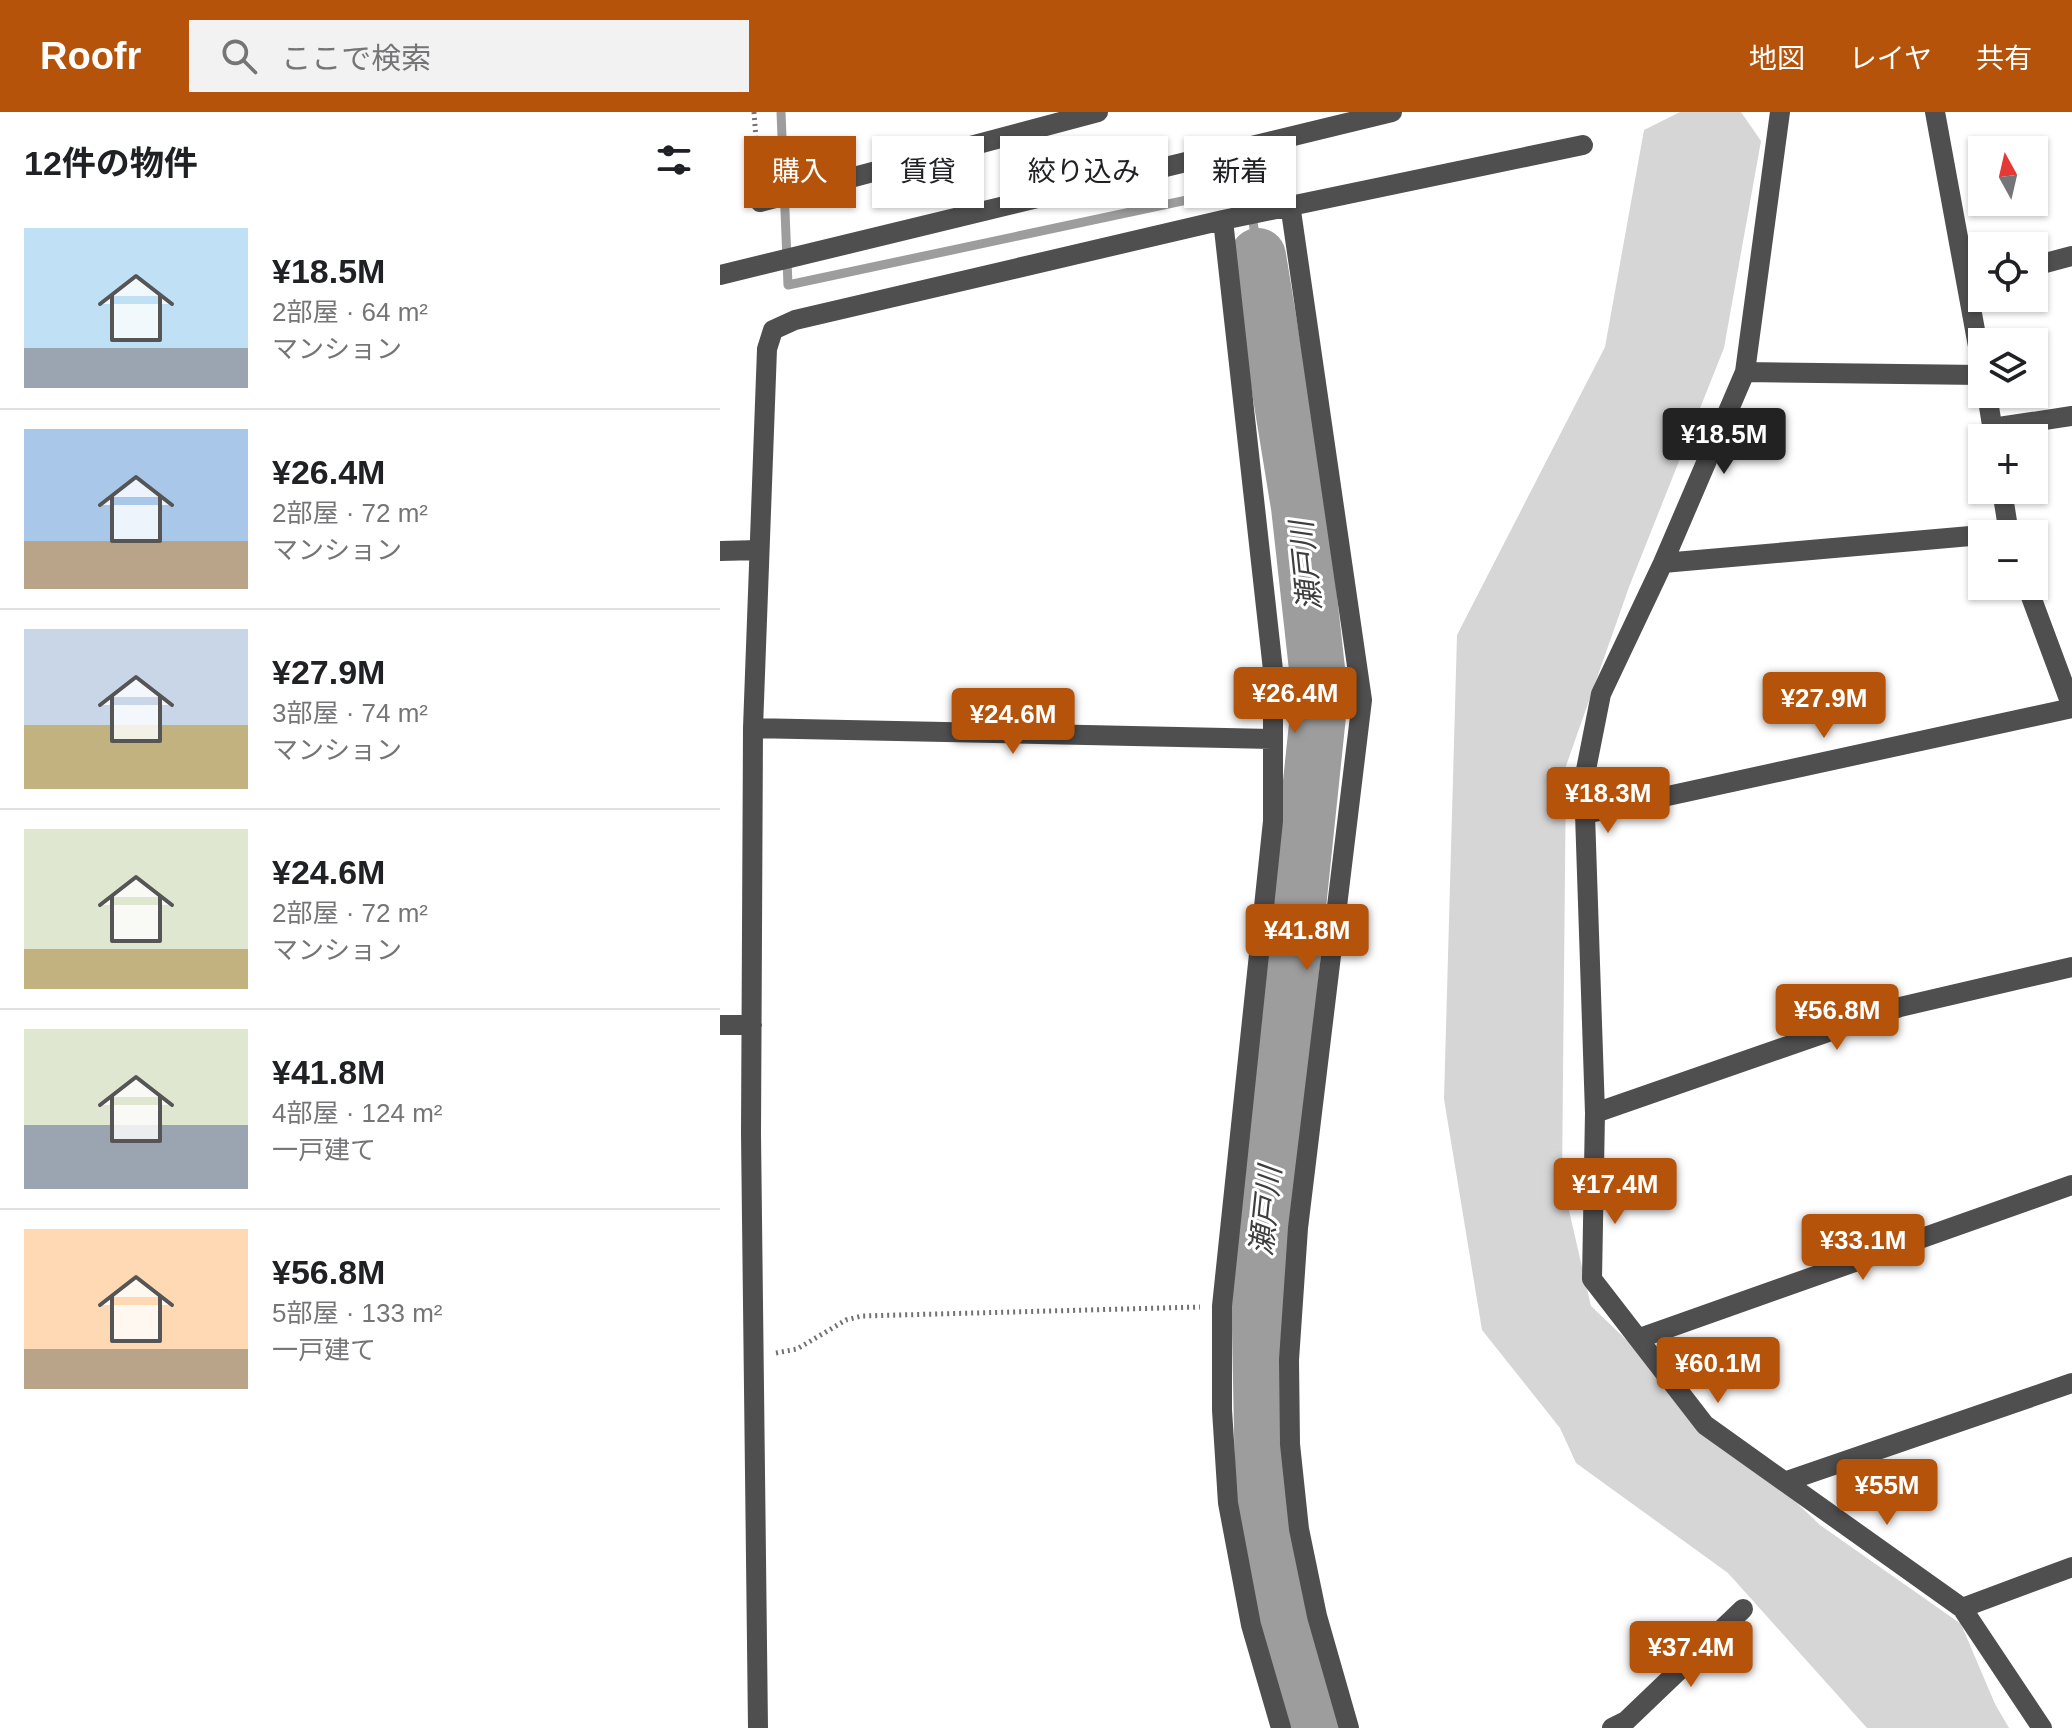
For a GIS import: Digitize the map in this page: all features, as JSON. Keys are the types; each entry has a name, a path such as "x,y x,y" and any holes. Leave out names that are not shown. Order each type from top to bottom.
{"street":[{"path":"856,176 1098,112"},
{"path":"720,275 1392,112"},
{"path":"1780,112 1745,372 1663,563 1601,694 1582,790 1595,1113 1592,1279 1705,1425 1962,1608 2042,1728"},
{"path":"1935,112 1968,251"},
{"path":"1296,203 1583,145"},
{"path":"758,1728 752,1025 753,728 765,370 773,330 795,320 1273,208"},
{"path":"1291,208 1362,700 1298,1228 1289,1360 1290,1444 1299,1529 1317,1616 1349,1728"},
{"path":"1223,220 1273,670 1273,821 1222,1306 1222,1410 1228,1503 1251,1625 1281,1728"},
{"path":"2048,262 2072,256"},
{"path":"1745,372 1968,375"},
{"path":"2035,424 2072,416"},
{"path":"1663,563 1968,536"},
{"path":"720,551 759,550"},
{"path":"1585,814 2072,708 2032,600"},
{"path":"753,728 1273,739"},
{"path":"1595,1113 1900,1007 2072,967"},
{"path":"720,1025 752,1025"},
{"path":"1640,1338 2072,1185"},
{"path":"1787,1481 2072,1383"},
{"path":"1962,1608 2072,1567"},
{"path":"1612,1728 1626,1721 1743,1609"}],"path":[{"path":"755,1356 797,1349 846,1320 862,1316 1222,1306"}],"shaded area":[{"path":"1680,112 1741,112 1761,141 1724,348 1629,587 1566,766 1562,1180 1591,1306 1820,1525 1961,1624 1995,1704 2009,1728 1867,1728 1728,1573 1576,1463 1560,1428 1482,1330 1444,1099 1457,635 1605,347 1644,130"}],"waterway":[{"name":"瀬戸川","path":"781,112 788,285 1248,187 1258,256"},
{"name":"瀬戸川","path":"1258,256 1299,507 1320,696 1259,1280 1263,1482 1275,1583 1312,1728"}]}
